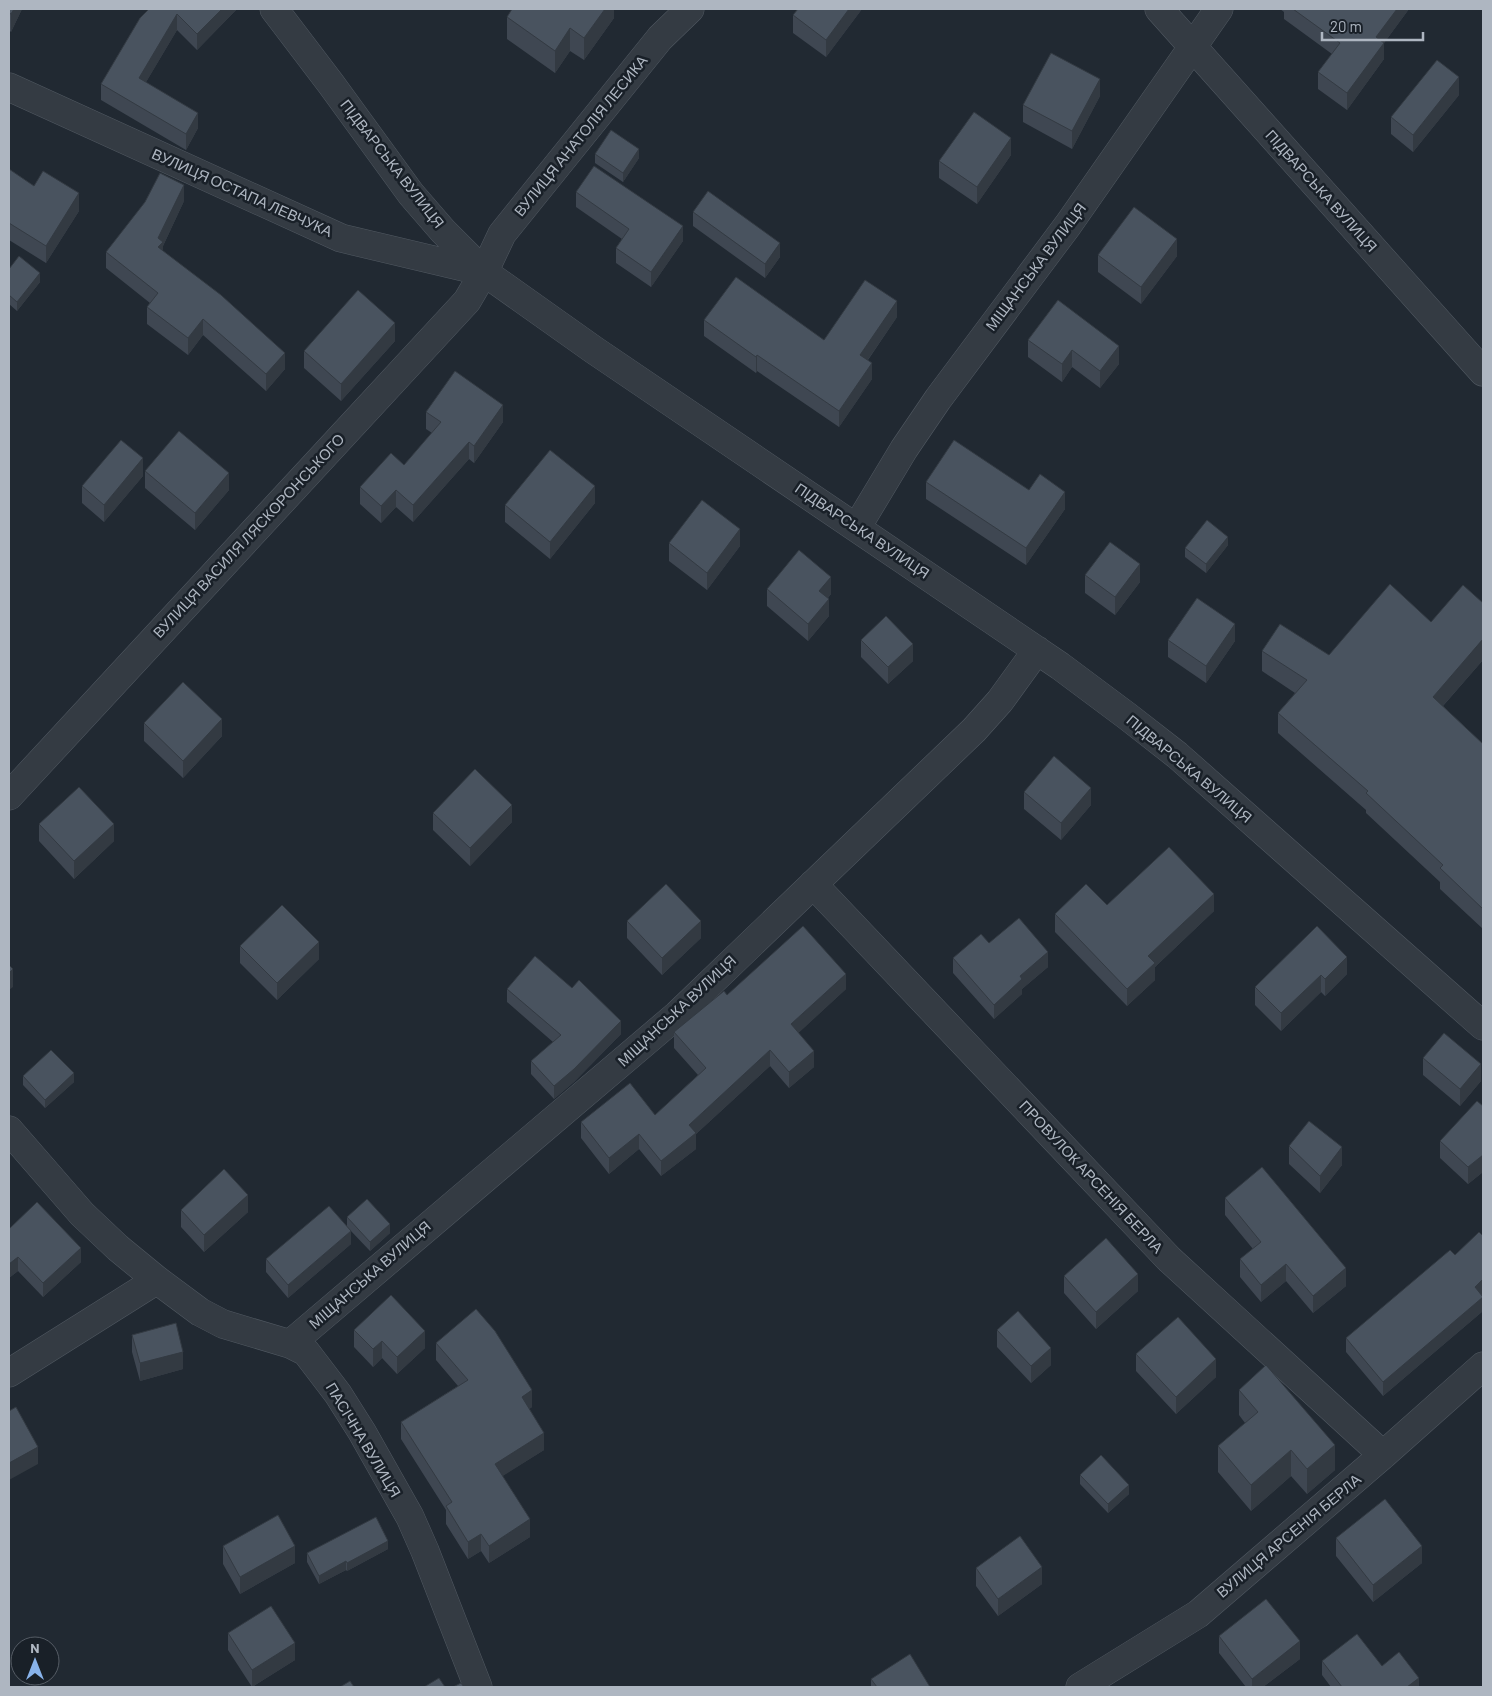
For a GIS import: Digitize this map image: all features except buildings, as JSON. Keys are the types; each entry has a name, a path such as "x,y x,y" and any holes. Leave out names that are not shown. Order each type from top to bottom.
{"street":[{"name":"ПІДВАРСЬКА ВУЛИЦЯ","path":"274,9 332,84 411,194 443,231 484,272 627,373 1037,650 1127,716 1177,755 1483,1026"},
{"name":"ВУЛИЦЯ АНАТОЛІЯ ЛЕСИКА","path":"484,272 502,234 660,38 690,9"},
{"name":"ПІДВАРСЬКА ВУЛИЦЯ","path":"1159,9 1483,372"},
{"name":"МІЩАНСЬКА ВУЛИЦЯ","path":"857,527 904,449 938,398 1068,225 1218,9"},
{"name":"ВУЛИЦЯ ОСТАПА ЛЕВЧУКА","path":"9,87 341,238 484,272"},
{"name":"ВУЛИЦЯ ВАСИЛЯ ЛЯСКОРОНСЬКОГО","path":"9,796 467,301 484,272"},
{"name":"МІЩАНСЬКА ВУЛИЦЯ","path":"290,1344 676,1015 974,730 1000,701 1037,650"},
{"name":"ПРОВУЛОК АРСЕНІЯ БЕРЛА","path":"814,884 1169,1259 1383,1456"},
{"name":"ПАСІЧНА ВУЛИЦЯ","path":"9,1130 82,1214 156,1280 200,1312 223,1324 290,1344 306,1352 338,1394 362,1432 410,1517 478,1687"},
{"path":"9,1373 156,1280"},
{"name":"ВУЛИЦЯ АРСЕНІЯ БЕРЛА","path":"1080,1687 1198,1614 1383,1456 1483,1366"}]}
